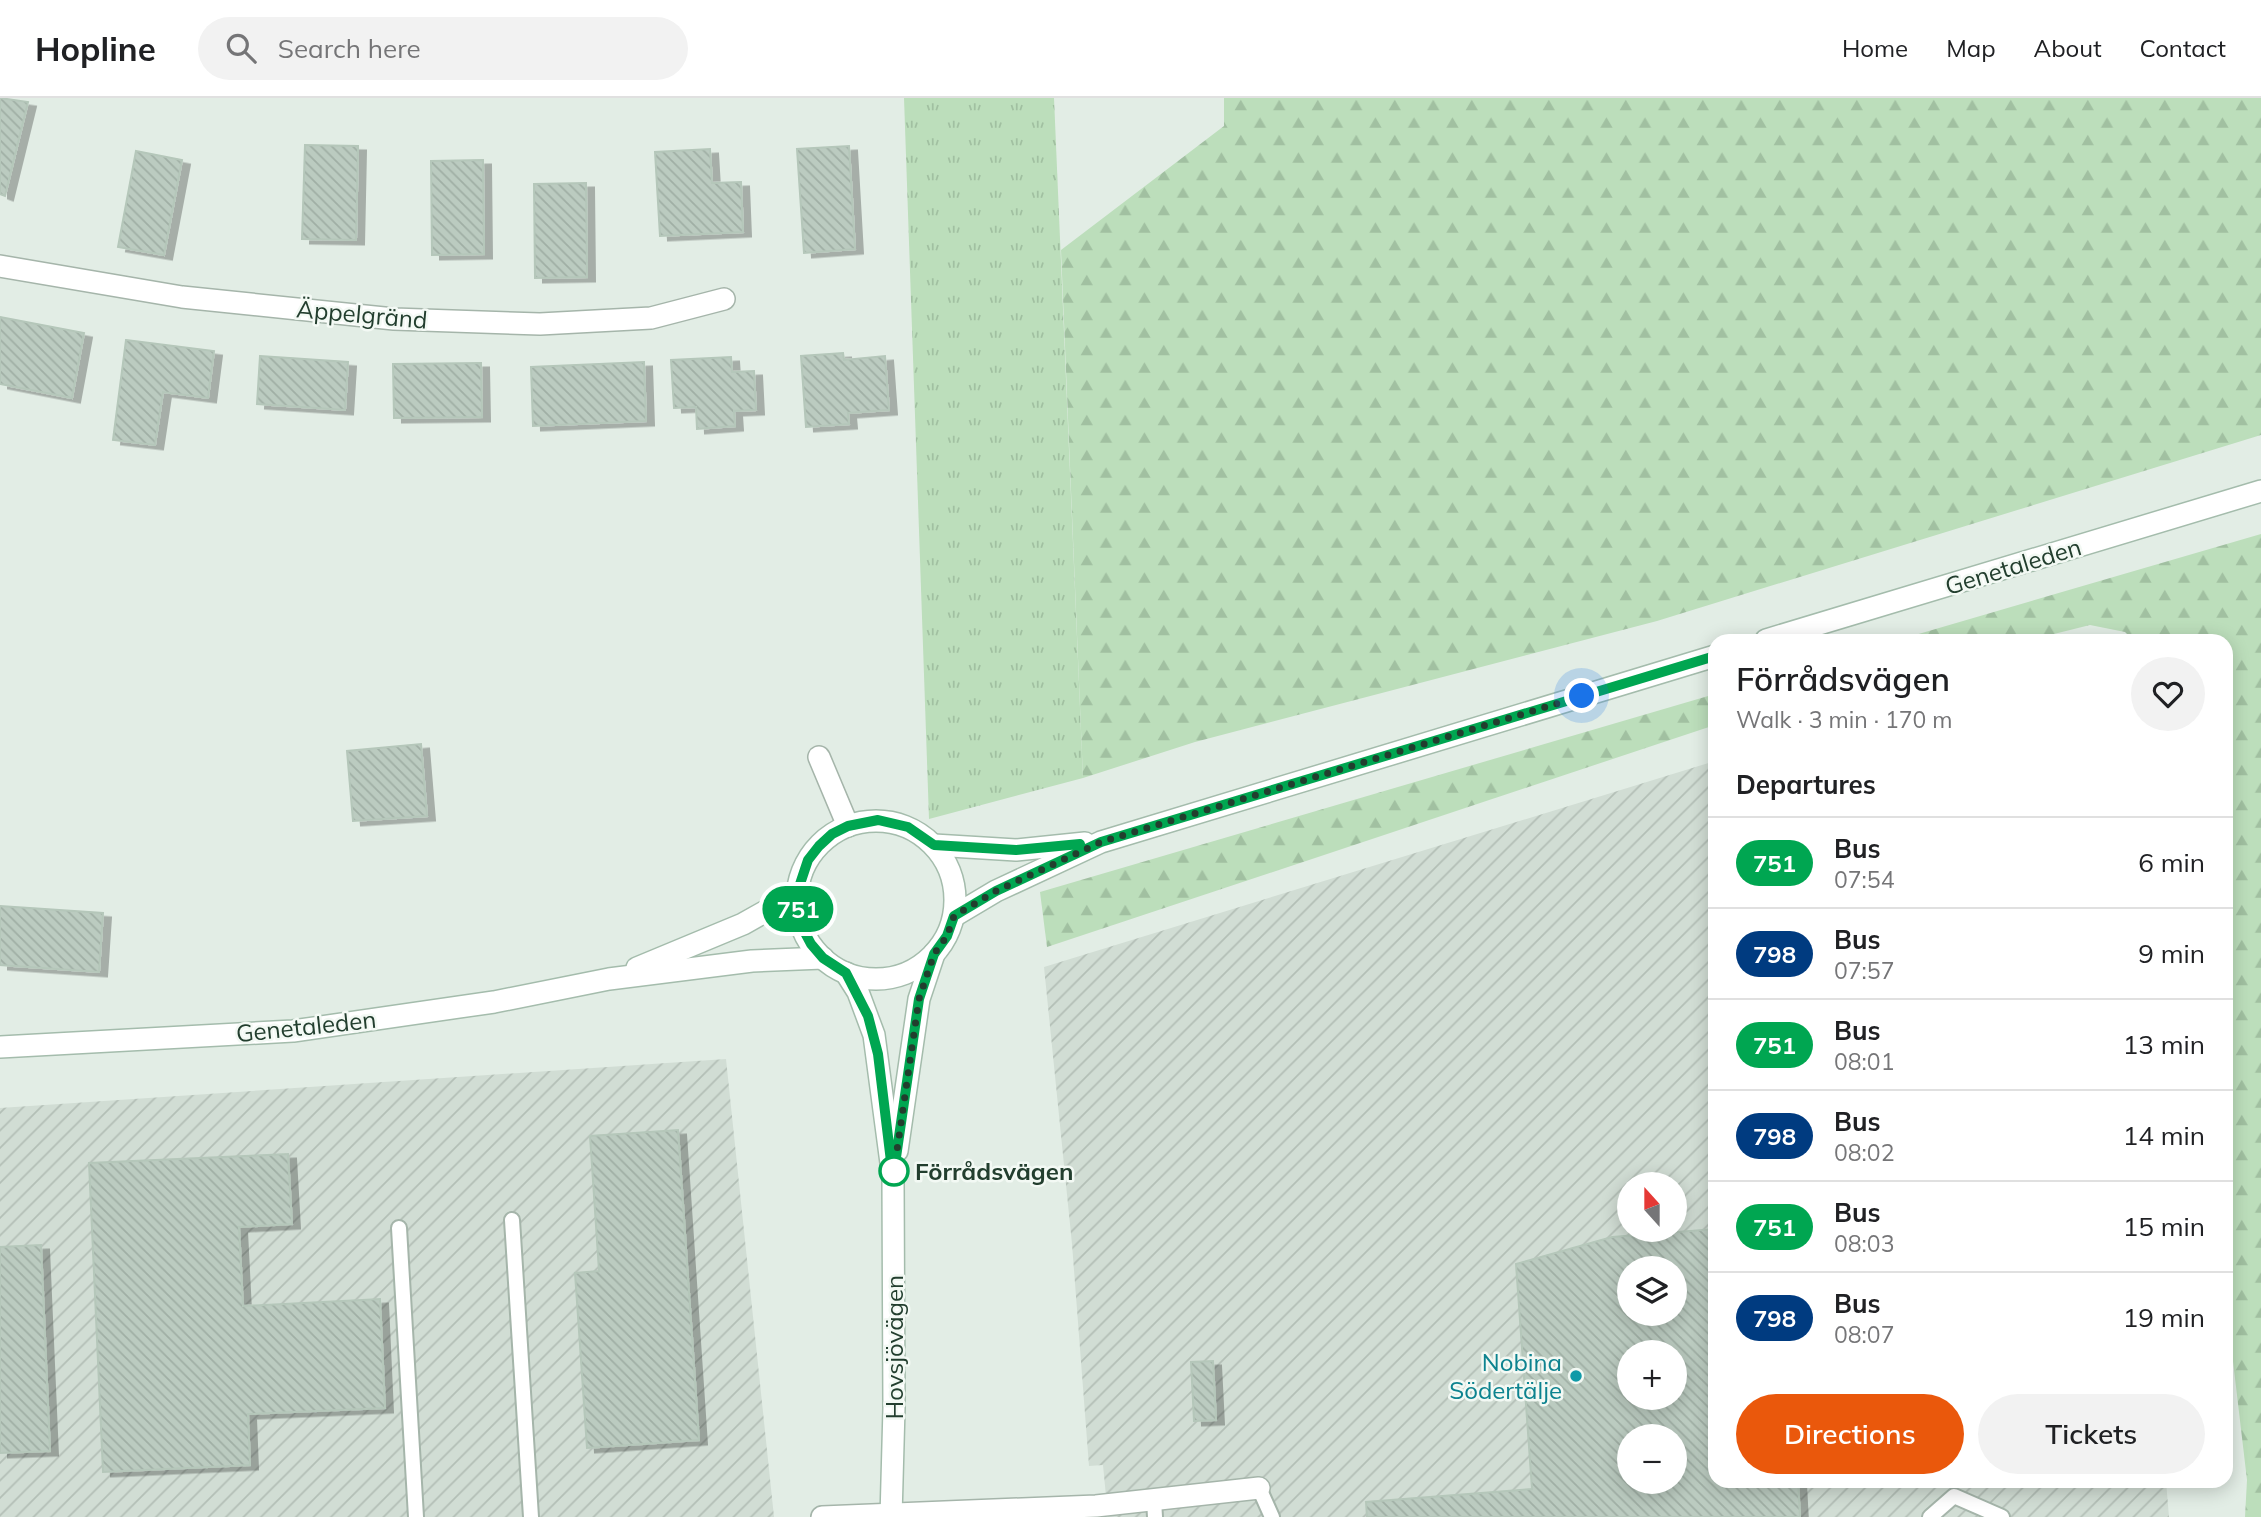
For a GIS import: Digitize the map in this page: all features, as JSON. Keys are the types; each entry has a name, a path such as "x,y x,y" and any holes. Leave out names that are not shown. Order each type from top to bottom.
{"main road":[{"name":"Äppelgränd","path":"0,266 182,297 394,319 540,324 638,319 724,299"},
{"name":"Genetaleden","path":"1786,634 2261,491"},
{"path":"954,916 996,891 1101,842 1708,658"},
{"path":"819,757 848,826"},
{"path":"878,820 894,822 922,835 934,845 953,878 955,897 954,916 947,936 934,954 919,966 884,979 846,973 823,958 803,929 797,893 808,860 819,846 832,834 848,826 878,820"},
{"path":"934,845 1016,850 1101,842"},
{"name":"Genetaleden","path":"609,979 743,924 797,893"},
{"name":"Hovsjövägen","path":"893,1178 919,999 934,954"},
{"name":"Genetaleden","path":"0,1047 293,1031 494,1002 609,979 752,961 823,958"},
{"name":"Hovsjövägen","path":"846,973 858,992 874,1035 893,1178 894,1408 891,1516"},
{"path":"822,1517 1097,1506 1155,1508 1259,1488"}],"lane":[{"path":"512,1220 531,1517"},
{"path":"399,1228 416,1517"},
{"path":"1259,1488 1272,1517"},
{"path":"1930,1517 1954,1496 2002,1517"}],"shaded area":[{"path":"1708,763 1708,1488 2167,1488 2169,1517 1108,1517 1103,1465 1089,1466 1072,1244 1044,967"},
{"path":"726,1059 774,1517 0,1517 0,1108"}],"green space":[{"path":"904,98 1054,98 1083,778 929,819"},
{"path":"1224,98 2261,98 2261,435 1657,621 1195,742 1083,778 1061,250 1224,126"},
{"path":"2261,534 2261,1517 2245,1517 2247,1480 2233,1361 2233,634 2127,634 2090,625 2054,634 1919,634"},
{"path":"1708,696 1708,727 1047,947 1040,892"}],"building":[{"path":"0,98 28,102 5,196 0,194"},
{"path":"305,145 358,146 356,240 302,239"},
{"path":"849,146 855,249 804,253 797,149"},
{"path":"710,149 712,183 741,182 743,232 660,236 655,152"},
{"path":"136,151 182,160 164,255 118,247"},
{"path":"483,160 484,254 432,255 431,161"},
{"path":"586,183 587,277 535,278 534,184"},
{"path":"0,317 84,333 72,398 0,384"},
{"path":"126,340 214,351 208,398 163,392 155,445 113,440"},
{"path":"843,353 844,360 885,356 889,410 848,413 849,424 806,427 801,356"},
{"path":"260,356 348,362 345,410 257,404"},
{"path":"731,357 732,372 754,371 756,410 734,411 735,426 697,429 696,407 674,408 671,360"},
{"path":"644,362 646,421 533,426 531,367"},
{"path":"481,363 482,417 394,418 393,364"},
{"path":"421,744 427,816 353,821 347,751"},
{"path":"0,906 103,913 99,972 0,965"},
{"path":"678,1130 699,1440 587,1448 575,1273 599,1271 590,1136"},
{"path":"288,1154 292,1224 239,1227 243,1306 380,1299 385,1408 248,1414 250,1465 103,1472 89,1163"},
{"name":"Nobina Södertälje","path":"1708,1230 1708,1488 1798,1488 1800,1517 1367,1517 1366,1502 1532,1489 1516,1264 1612,1237 1617,1237 1617,1242 1687,1242 1687,1231"},
{"path":"41,1245 50,1451 0,1453 0,1247"},
{"path":"1213,1361 1216,1420 1194,1421 1191,1362"}],"bus line":[{"name":"751","path":"1080,844 1016,850 967,849 934,845 908,827 878,820 848,826 832,834 808,860 797,893 798,911 811,944 823,958 846,973 868,1016 878,1054 893,1178 919,999 934,954 947,936 954,916 996,891 1101,842 1708,658"}],"place":[{"name":"Förrådsvägen","path":"894,1171"},
{"name":"Nobina Södertälje","path":"1576,1376"}],"route":[{"path":"894,1171 893,1178 919,999 934,954 947,936 954,916 996,891 1101,842 1582,696"}]}
